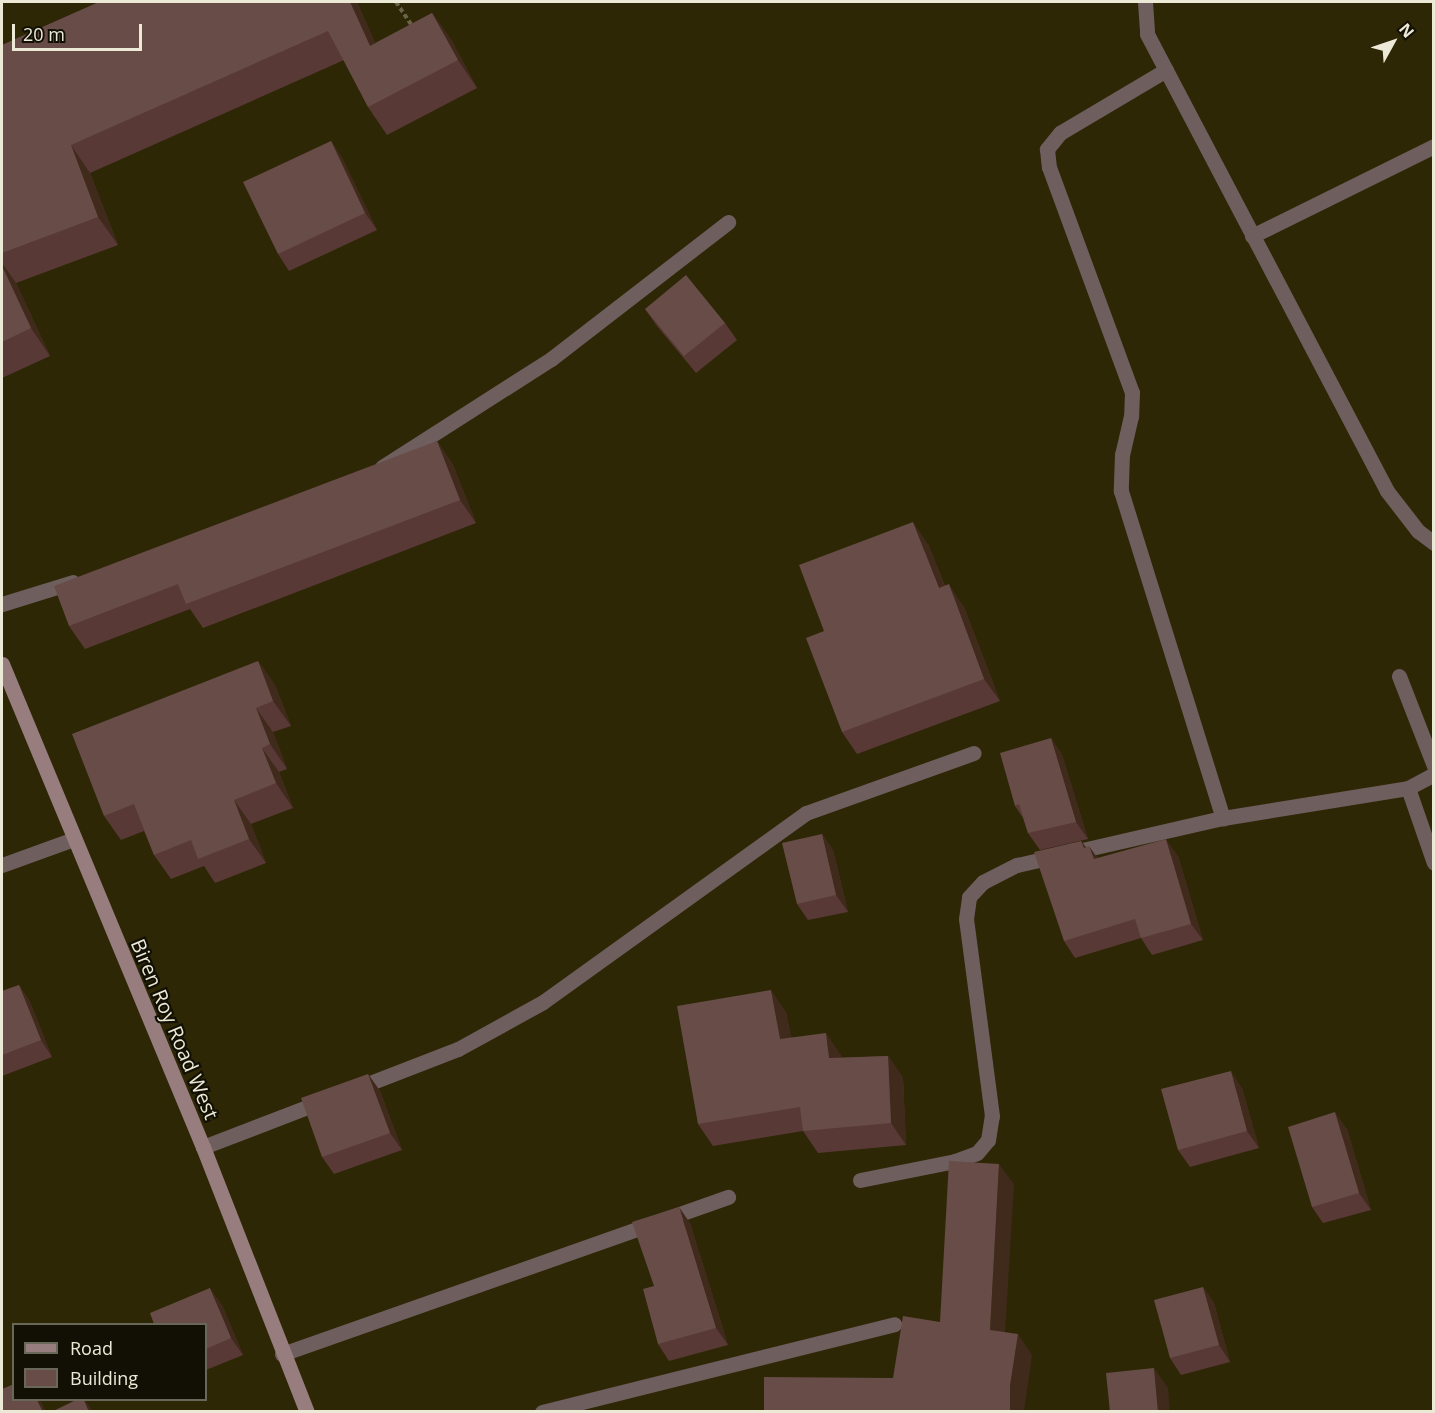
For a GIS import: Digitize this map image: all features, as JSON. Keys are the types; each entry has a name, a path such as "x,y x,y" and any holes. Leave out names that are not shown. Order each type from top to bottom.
{"main road":[{"name":"Biren Roy Road West","path":"2,664 203,1148 282,1354 307,1412"}],"street":[{"path":"1145,2 1147,34 1387,491 1418,531 1434,543"},
{"path":"1166,70 1060,133 1047,148 1049,167 1131,392 1131,416 1122,454 1121,491 1223,818"},
{"path":"1252,236 1434,146"},
{"path":"371,471 551,359 728,222"},
{"path":"2,604 87,577"},
{"path":"1399,676 1434,766"},
{"path":"203,1148 458,1049 543,1002 806,813 974,753"},
{"path":"860,1180 955,1161 977,1153 988,1140 992,1116 966,919 969,897 983,882 1017,865 1223,818 1408,788 1434,774"},
{"path":"1408,788 1434,863"},
{"path":"2,865 74,840"},
{"path":"282,1354 728,1197"},
{"path":"542,1412 894,1324"}],"path":[{"path":"396,2 411,24"}],"building":[{"path":"99,2 350,2 370,46 432,13 458,60 368,107 328,31 71,145 98,217 2,253 2,45"},
{"path":"331,141 365,213 278,254 243,182"},
{"path":"2,266 31,328 2,342"},
{"path":"686,275 725,323 684,356 645,309"},
{"path":"437,441 460,500 186,604 178,584 69,626 54,586"},
{"path":"913,522 939,588 949,584 984,679 842,732 806,638 824,631 799,565"},
{"path":"258,661 273,701 256,708 270,744 262,748 276,783 234,800 249,839 198,859 191,840 154,855 134,804 104,816 72,734"},
{"path":"1051,738 1076,822 1028,833 1019,804 1015,806 1000,753"},
{"path":"822,834 836,895 797,904 782,843"},
{"path":"1166,839 1191,924 1141,938 1135,919 1064,941 1034,852 1081,841 1084,848 1089,846 1094,859"},
{"path":"19,985 41,1040 2,1055 2,991"},
{"path":"771,990 780,1039 826,1033 829,1058 888,1056 891,1123 803,1131 800,1107 698,1124 677,1006"},
{"path":"1231,1071 1247,1131 1178,1150 1161,1089"},
{"path":"368,1074 390,1133 322,1157 301,1098"},
{"path":"1335,1112 1359,1193 1312,1207 1288,1127"},
{"path":"949,1161 999,1164 990,1330 1018,1334 1010,1386 1010,1412 764,1412 764,1377 893,1378 903,1316 940,1322"},
{"path":"679,1207 716,1328 658,1344 643,1289 654,1286 632,1222"},
{"path":"1203,1287 1219,1345 1170,1358 1154,1300"},
{"path":"210,1288 231,1338 207,1349 207,1323 154,1323 150,1313"},
{"path":"1154,1368 1158,1412 1110,1412 1106,1373"},
{"path":"12,1385 12,1401 38,1401 43,1412 2,1412 2,1389"},
{"path":"74,1401 84,1401 89,1412 51,1412"}]}
